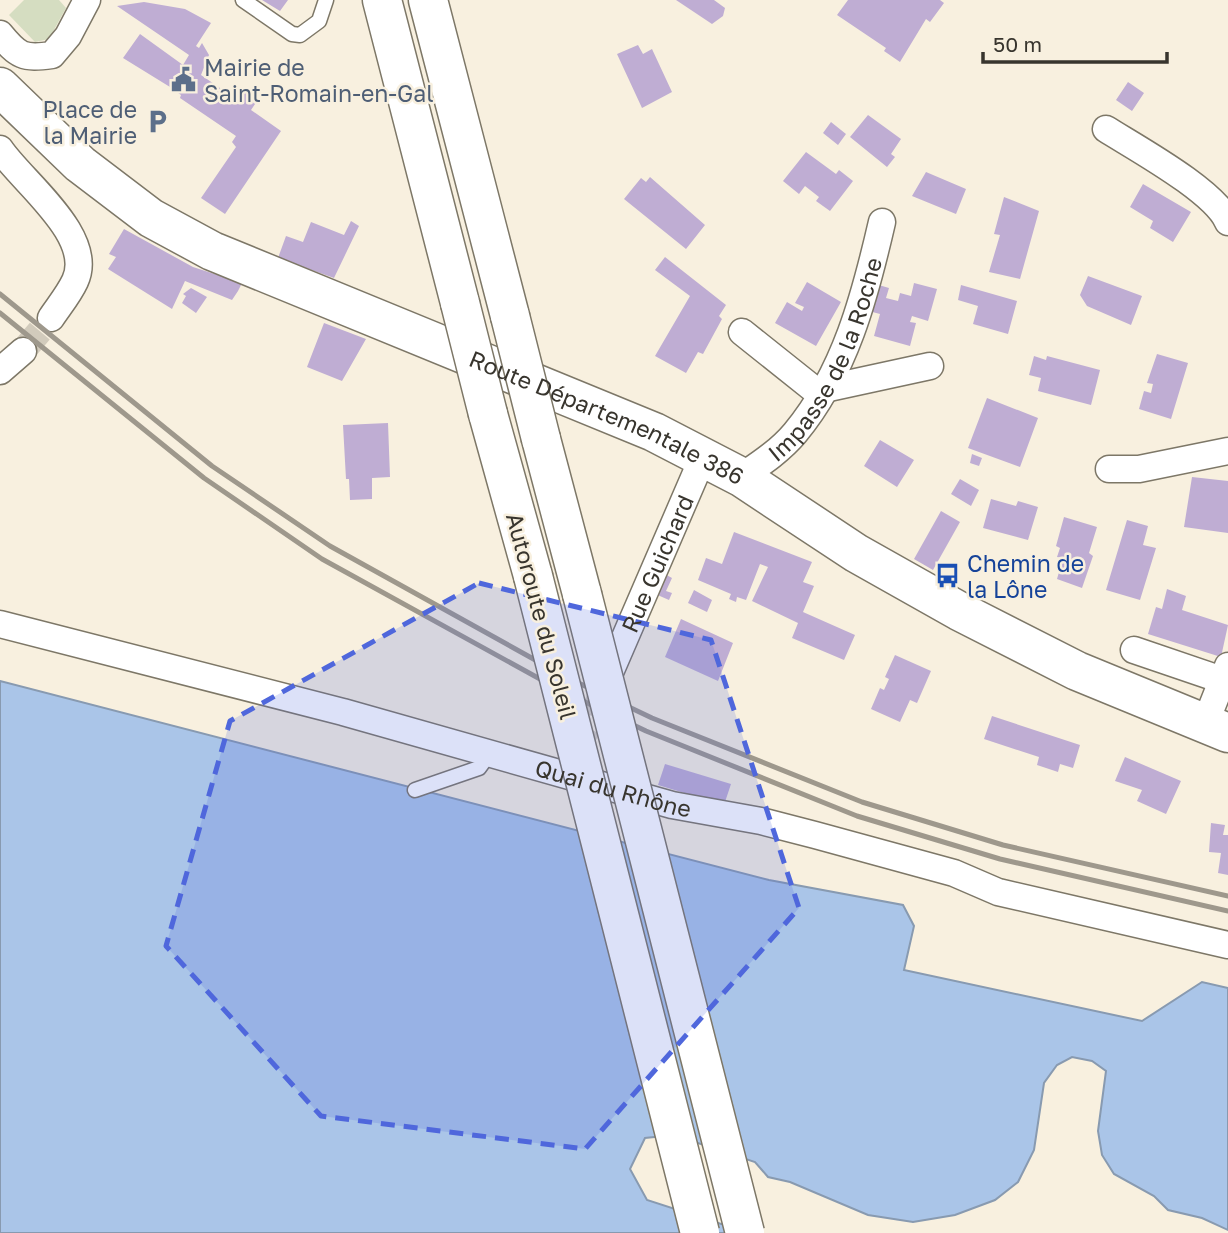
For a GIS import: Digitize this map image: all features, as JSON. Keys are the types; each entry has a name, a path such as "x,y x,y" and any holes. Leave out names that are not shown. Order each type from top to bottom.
{"main road":[{"name":"Autoroute du Soleil","path":"382,0 488,414 533,576 700,1233"},
{"name":"Autoroute du Soleil","path":"428,0 746,1233"},
{"name":"Route Départementale 386","path":"0,88 80,164 141,211 212,251 590,403 704,457 741,477 856,553 959,611 1077,671 1216,729"}],"street":[{"path":"0,34 15,53 32,58 52,55 68,36 83,2"},
{"path":"1106,129 1174,172 1223,211 1228,222"},
{"path":"0,149 69,229 77,256 77,279 51,318"},
{"name":"Impasse de la Roche","path":"741,477 795,433 823,392 851,336 869,279 881,222"},
{"path":"742,332 823,392 930,366"},
{"path":"0,372 23,351"},
{"path":"1109,469 1139,469 1228,451"},
{"name":"Rue Guichard","path":"611,670 704,457"},
{"name":"Quai du Rhône","path":"0,624 343,712 489,754 571,768 672,805 802,832 954,873 998,892 1228,945"},
{"path":"1134,650 1226,676 1216,729"}],"lane":[{"path":"243,0 292,34 300,35 308,32 319,20 326,0"},
{"path":"415,790 479,768 489,754"}],"highlighted area":[{"path":"479,583 711,640 799,908 585,1149 321,1116 166,946 230,721"}],"green space":[{"path":"24,0 59,0 66,8 49,39 35,42 9,15"}],"water":[{"path":"0,681 769,880 903,905 914,926 904,970 1142,1021 1202,982 1228,988 1228,1230 1202,1218 1168,1210 1154,1196 1114,1174 1102,1155 1098,1131 1106,1071 1092,1061 1072,1057 1057,1065 1044,1083 1034,1150 1018,1182 995,1200 955,1215 913,1222 868,1215 790,1182 768,1177 755,1162 674,1135 645,1138 630,1169 647,1200 749,1233 0,1233"}],"building":[{"path":"262,0 288,0 280,11"},
{"path":"676,0 714,0 725,8 723,16 712,24"},
{"path":"848,0 940,0 944,3 930,22 926,19 900,62 884,51 886,48 837,15"},
{"path":"144,2 185,9 211,23 196,46 199,48 202,43 209,55 201,75 239,101 247,90 259,98 251,110 281,131 225,214 201,198 236,147 232,142 236,136 180,98 181,95 170,87 123,58 140,34 183,65 189,55 117,6"},
{"path":"638,45 643,54 652,49 672,92 642,108 617,54"},
{"path":"1128,82 1144,93 1132,111 1116,100"},
{"path":"868,115 901,139 891,154 895,157 887,167 850,137"},
{"path":"831,122 846,134 838,145 823,133"},
{"path":"806,152 836,174 839,170 853,181 830,211 816,201 819,197 805,186 799,194 783,181"},
{"path":"926,172 966,189 956,214 912,196"},
{"path":"650,177 705,225 686,249 624,199 641,178 646,182"},
{"path":"1143,184 1191,212 1173,242 1150,228 1153,221 1130,207"},
{"path":"1004,197 1039,211 1020,279 989,272 1000,235 994,234"},
{"path":"351,221 359,226 334,278 278,258 286,236 303,242 311,222 344,235"},
{"path":"124,229 193,267 242,283 238,291 232,300 185,281 172,309 108,269 116,257 109,254"},
{"path":"665,257 726,305 719,316 722,319 703,354 698,352 686,373 655,356 690,296 655,270"},
{"path":"1088,276 1142,296 1131,325 1087,306 1080,295"},
{"path":"807,282 841,302 816,346 775,323 787,302 802,311 804,307 795,303"},
{"path":"872,283 889,288 886,298 898,301 900,293 911,296 914,283 937,289 928,321 912,316 910,322 916,323 910,346 874,336 880,314 865,310"},
{"path":"961,285 1017,301 1008,334 973,324 978,306 958,300"},
{"path":"191,288 207,297 196,313 182,303 186,296 183,294"},
{"path":"324,323 366,339 342,381 307,367"},
{"path":"1157,354 1188,363 1171,419 1139,409 1144,391 1151,393 1153,384 1147,383"},
{"path":"1034,356 1046,360 1047,356 1100,370 1091,405 1038,391 1041,378 1029,375"},
{"path":"987,398 1038,418 1020,467 968,448"},
{"path":"388,423 390,477 372,478 372,499 350,500 343,425"},
{"path":"880,440 914,460 897,487 864,466"},
{"path":"972,454 982,458 979,466 970,463"},
{"path":"1192,477 1228,481 1228,533 1184,527"},
{"path":"960,479 979,490 971,506 951,494"},
{"path":"991,499 1016,506 1018,501 1038,507 1028,540 983,528"},
{"path":"941,511 960,522 933,570 914,559"},
{"path":"1064,517 1097,527 1089,553 1093,556 1082,588 1057,579 1063,558 1057,557 1060,548 1056,546"},
{"path":"1127,520 1148,526 1143,545 1156,548 1140,600 1106,590"},
{"path":"734,532 812,562 803,582 814,586 803,612 855,635 844,660 792,638 798,623 752,601 768,567 760,564 746,600 737,597 736,602 729,599 731,594 698,580 706,558 722,564"},
{"path":"663,573 672,578 666,591 672,593 669,600 653,593"},
{"path":"1167,589 1186,596 1182,610 1228,625 1221,657 1148,634 1156,607 1162,609"},
{"path":"694,590 712,600 707,612 688,603"},
{"path":"681,619 733,643 718,681 665,657"},
{"path":"895,655 931,671 917,703 910,700 900,722 871,709 880,688 884,690 889,679 885,677"},
{"path":"992,716 1080,745 1073,768 1060,764 1058,772 1037,765 1039,757 984,739"},
{"path":"1125,757 1181,781 1166,814 1137,801 1142,790 1115,781"},
{"path":"665,764 731,784 724,805 658,785"},
{"path":"1211,823 1225,825 1223,835 1228,835 1228,875 1218,873 1221,853 1209,852"}],"tunnel":[{"path":"23,351 51,318"},
{"path":"577,752 608,678"}],"railway":[{"path":"0,294 212,466 330,546 566,677 652,718 862,802 1003,845 1228,896"},
{"path":"0,313 204,478 322,559 560,690 646,731 857,816 1000,859 1228,911"}],"place":[{"name":"Mairie de Saint-Romain-en-Gal","path":"184,80"},
{"name":"Place de la Mairie","path":"157,122"},
{"name":"Chemin de la Lône","path":"947,576"}]}
